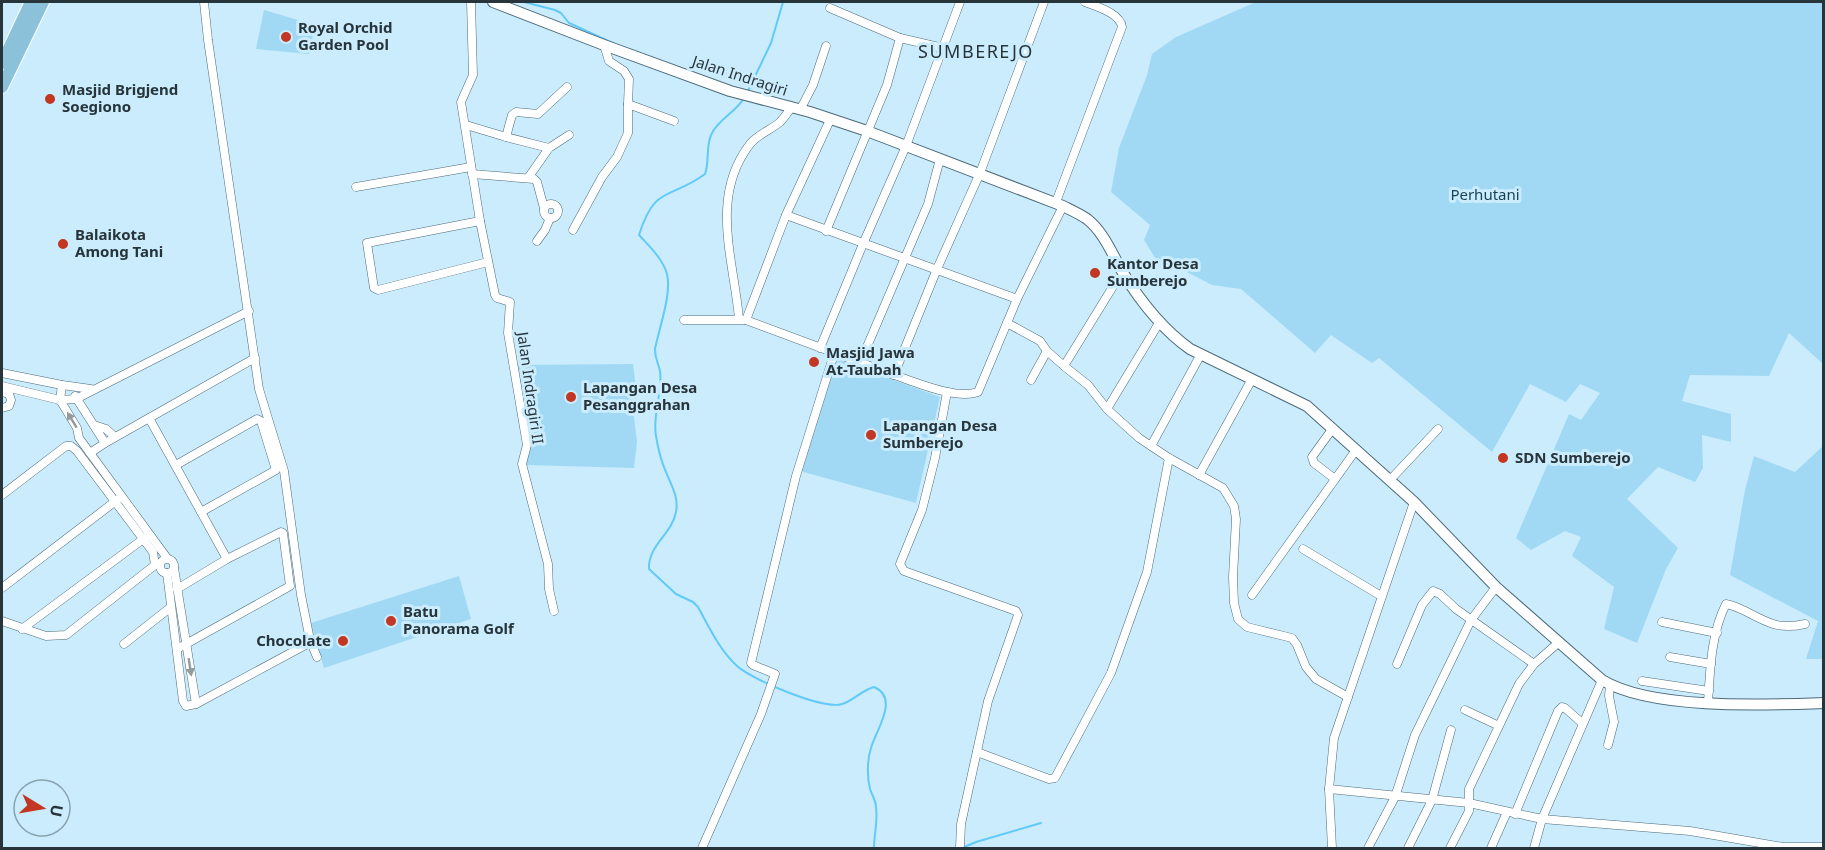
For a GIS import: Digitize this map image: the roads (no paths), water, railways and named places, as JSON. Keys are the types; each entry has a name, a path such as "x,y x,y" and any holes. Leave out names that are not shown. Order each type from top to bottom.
{"main road":[{"path":"2,63 31,2"},
{"path":"2,87 43,2"}],"street":[{"path":"204,2 207,40 259,389 284,471 301,595 311,642 317,657"},
{"name":"Jalan Indragiri II","path":"471,2 473,75 461,100 480,221 496,297 510,302 508,333 527,445 522,464 548,564 549,589 554,611"},
{"name":"Jalan Indragiri","path":"493,2 730,91 867,131 1060,204 1088,219 1159,323 1181,342 1201,354 1298,401 1333,428 1414,502 1496,587 1606,683"},
{"path":"820,348 906,146 960,2"},
{"path":"894,375 937,269 980,173 1044,2"},
{"path":"684,320 742,320 947,392 972,394 978,392 1060,204 1122,27 1122,22 1118,17 1085,2"},
{"path":"830,8 900,38 943,48"},
{"path":"826,231 887,84 900,38"},
{"path":"573,230 602,177 617,158 629,129 628,79 624,71 609,61 604,45"},
{"path":"742,320 727,237 727,193 751,143 796,109 813,84 825,46"},
{"path":"506,137 514,112 538,114 567,87"},
{"path":"628,104 674,121"},
{"path":"742,320 786,215 830,120"},
{"path":"466,125 549,148"},
{"path":"528,178 549,148 569,135"},
{"path":"860,363 928,204 940,159"},
{"path":"356,187 472,170 528,178 534,179 537,183 545,214 550,218"},
{"path":"537,241 550,218 556,216 557,207 549,204 544,208"},
{"path":"786,215 1017,299"},
{"path":"480,221 367,243 374,288 378,290 488,262"},
{"path":"1064,366 1117,280"},
{"path":"2,392 60,400 75,399 249,311"},
{"path":"1007,323 1040,341 1047,351 1088,385 1107,409 1139,438 1169,458 1223,488 1234,506 1236,519 1233,577 1234,603 1238,619 1247,627 1292,638 1306,668 1316,679 1348,697"},
{"path":"1107,409 1159,323"},
{"path":"1031,380 1047,351"},
{"path":"702,849 761,714 774,677 774,672 752,663 796,476 834,354"},
{"path":"1151,446 1201,354"},
{"path":"90,453 255,358"},
{"path":"11,392 2,385 3,373 62,386 92,389"},
{"path":"2,408 9,406 15,376"},
{"path":"1199,475 1252,379"},
{"path":"62,386 60,400 77,428 79,438 123,496 154,553 177,589 196,704"},
{"path":"75,387 75,399 105,443"},
{"path":"947,392 935,458 922,510 900,564 904,571 1018,613 990,694 961,824 960,848"},
{"path":"149,418 227,559"},
{"path":"176,465 257,419 261,421 276,470 201,512"},
{"path":"94,425 106,429 115,437"},
{"path":"1333,428 1312,457 1314,463 1335,479"},
{"path":"1390,480 1438,429"},
{"path":"2,495 79,438"},
{"path":"2,621 46,636 66,635 174,564 114,501 77,451 71,446 66,446"},
{"path":"1252,594 1356,450"},
{"path":"977,752 1049,779 1055,778 1111,673 1147,572 1169,458"},
{"path":"2,588 123,496"},
{"path":"1332,849 1329,789 1334,738 1414,502"},
{"path":"177,589 227,559 282,532 290,585 177,649"},
{"path":"22,628 146,536"},
{"path":"1303,549 1381,596"},
{"path":"167,558 163,559 164,569 183,700 188,707 311,642"},
{"path":"1368,849 1395,797 1415,735 1471,620 1496,587"},
{"path":"1396,663 1422,605 1433,591 1534,664"},
{"path":"1708,697 1717,633 1726,604 1733,605 1771,625 1791,627 1805,624"},
{"path":"124,644 171,607"},
{"path":"1662,622 1717,633"},
{"path":"1450,849 1469,811 1469,789 1497,725 1519,684 1534,664 1558,643"},
{"path":"1670,657 1711,664"},
{"path":"1642,681 1708,697 1769,705 1824,704"},
{"path":"1606,683 1649,696 1708,697"},
{"path":"1534,849 1542,819 1582,723 1606,683"},
{"path":"1606,683 1614,718 1608,745"},
{"path":"1491,849 1511,813 1558,711 1562,707 1565,708 1582,723"},
{"path":"1465,710 1497,725"},
{"path":"1408,849 1432,800 1451,730"},
{"path":"1329,789 1469,803 1542,819 1690,831 1783,847 1824,847"}],"waterway":[{"path":"524,2 555,10 561,13 569,23 615,44"},
{"path":"748,91 771,43 783,2"},
{"path":"744,98 712,133 705,174 658,200 645,219 639,235 659,258 667,274 668,291 655,349 661,379 655,428 660,454 674,491 677,507 674,520 652,553 649,569 676,594 698,607 724,652 736,665 756,678 804,698 833,705 846,703 865,690 874,687 882,692 886,706 868,763 869,784 876,812 874,848"},
{"path":"962,848 1041,823"}],"place":[{"name":"Royal Orchid Garden Pool","path":"286,37"},
{"name":"Masjid Brigjend Soegiono","path":"50,99"},
{"name":"Balaikota Among Tani","path":"63,244"},
{"name":"Kantor Desa Sumberejo","path":"1095,273"},
{"name":"Masjid Jawa At-Taubah","path":"814,362"},
{"name":"Lapangan Desa Pesanggrahan","path":"571,397"},
{"name":"Lapangan Desa Sumberejo","path":"871,435"},
{"name":"SDN Sumberejo","path":"1503,458"},
{"name":"Batu Panorama Golf","path":"391,621"},
{"name":"Chocolate","path":"343,641"}],"district":[{"name":"SUMBEREJO","path":"976,52"}],"park label":[{"name":"Perhutani","path":"1485,195"}]}
